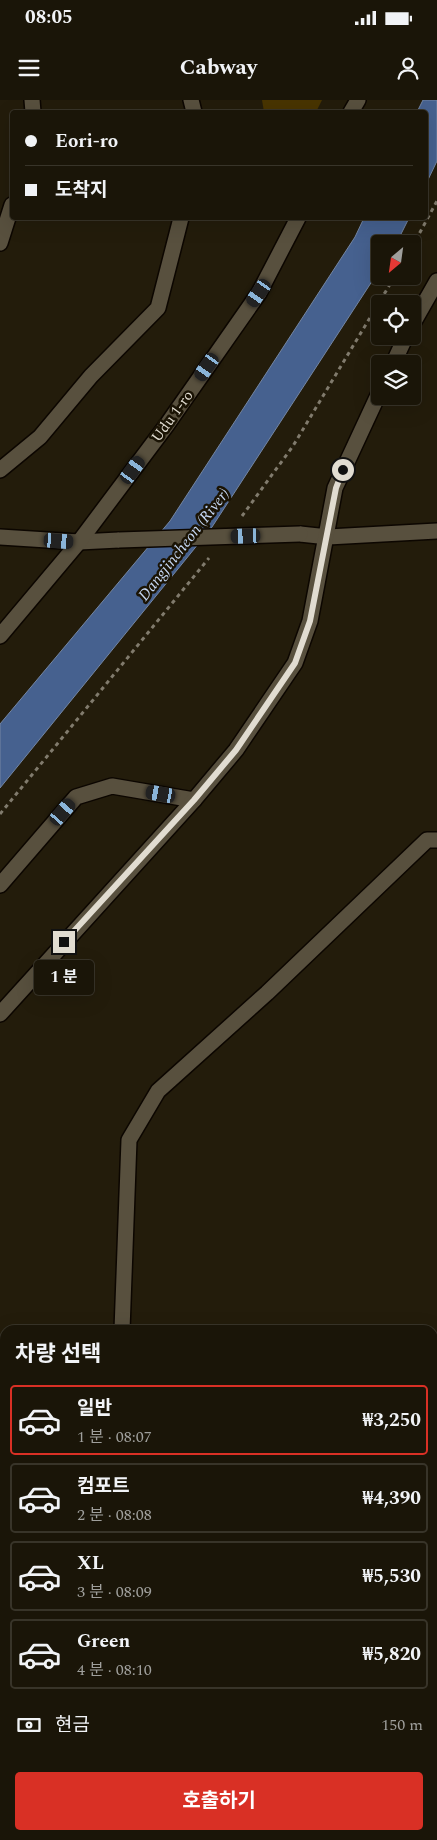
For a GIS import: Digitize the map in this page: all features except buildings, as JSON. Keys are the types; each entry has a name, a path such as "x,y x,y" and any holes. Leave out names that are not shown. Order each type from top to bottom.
{"street":[{"path":"0,243 10,211"},
{"path":"0,470 40,437 91,376 158,308 180,220"},
{"name":"Udu 1-ro","path":"0,636 79,542 166,426 259,293 297,220"},
{"path":"421,309 437,281"},
{"path":"0,1014 194,800 236,750 295,663 310,621 328,537 336,488 374,405"},
{"path":"0,537 79,542 300,534 328,537 437,531"},
{"path":"0,885 76,797 112,786 194,800"},
{"path":"122,1325 129,1140 158,1091 267,993 427,840 437,840"}],"path":[{"path":"428,218 437,201"},
{"path":"419,235 427,220"}],"shaded area":[{"path":"262,100 322,100 317,110 264,110"}],"water":[{"path":"423,100 437,100 437,161 428,180 428,110 418,110"},
{"name":"Dangjincheon (River)","path":"363,220 408,220 400,235 371,235 371,283 212,527 0,788 0,724 170,521 355,237"}],"route":[{"path":"64,942 194,800 236,750 295,663 310,621 328,537 336,488 343,470"}]}
